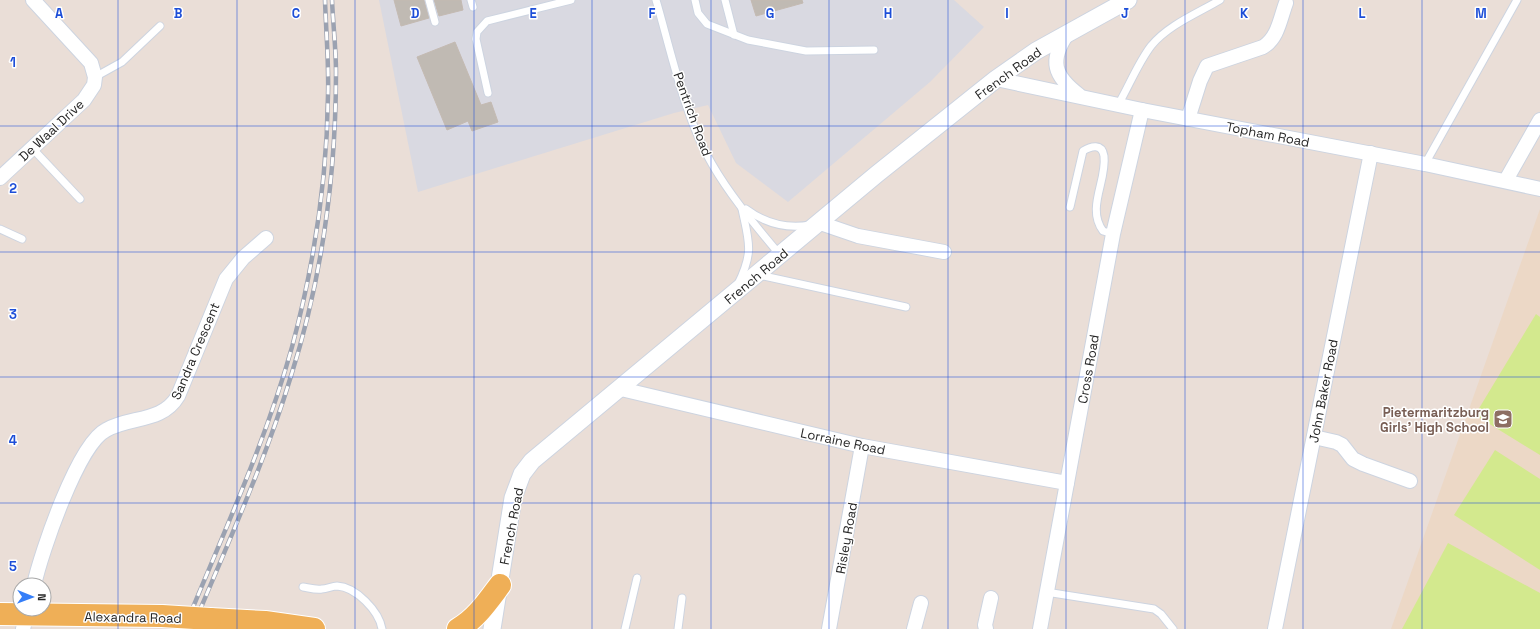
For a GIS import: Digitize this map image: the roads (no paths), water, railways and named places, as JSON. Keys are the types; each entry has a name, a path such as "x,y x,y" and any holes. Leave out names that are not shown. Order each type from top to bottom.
{"main road":[{"path":"458,629 472,619 500,585"},
{"name":"Alexandra Road","path":"0,614 26,618 162,616 265,622 314,629"}],"street":[{"name":"French Road","path":"492,629 513,498 522,474 532,461 732,297 756,275 877,174 996,79 1036,51 1128,0"},
{"path":"1188,119 1200,81 1207,66 1263,47 1270,43 1274,38 1286,3"},
{"path":"39,4 91,63 95,76"},
{"path":"1067,34 1057,51 1057,70 1065,83 1082,97"},
{"name":"De Waal Drive","path":"0,178 84,100 94,85 95,76"},
{"name":"Topham Road","path":"996,79 1142,110 1506,180 1540,189"},
{"name":"Cross Road","path":"1040,629 1113,234 1142,110"},
{"path":"1506,180 1540,120"},
{"name":"John Baker Road","path":"1275,629 1371,153"},
{"path":"820,223 858,236 944,252"},
{"name":"Sandra Crescent","path":"37,577 61,505 82,458 90,445 97,435 118,424 159,414 173,404 178,396 226,279 243,258 266,238"},
{"name":"Lorraine Road","path":"621,389 862,446 1067,483"},
{"path":"1314,437 1342,444 1353,458 1363,464 1410,481"},
{"name":"Risley Road","path":"829,629 862,446"},
{"path":"986,629 985,625 991,598"},
{"path":"914,629 921,603"}],"lane":[{"path":"429,0 435,22"},
{"path":"488,93 476,39 481,26 486,21 570,0"},
{"name":"Pentrich Road","path":"656,0 685,100 703,147 712,165 740,206 780,255"},
{"path":"695,0 698,13 707,24 748,40 806,52 874,50"},
{"path":"725,0 734,35"},
{"path":"1118,105 1144,56 1152,45 1179,24 1220,0"},
{"path":"1425,164 1517,0"},
{"path":"95,76 122,62 160,26"},
{"path":"1070,207 1083,151 1090,146 1096,146 1101,149 1104,156 1096,199 1098,225 1103,231 1113,234"},
{"path":"32,148 80,199"},
{"path":"740,206 764,221 776,225 802,226 820,223"},
{"path":"732,297 745,268 750,246 740,206"},
{"path":"0,229 22,239"},
{"path":"756,275 906,307"},
{"path":"625,629 637,578"},
{"path":"303,587 322,590 337,586 348,589 362,598 375,612 380,620 382,629"},
{"path":"1046,592 1154,609 1161,614 1173,629"},
{"path":"678,629 682,598"}],"railway":[{"path":"184,629 228,524 269,419 292,347 307,285 318,222 325,159 328,83 325,0"},
{"path":"192,629 245,503 281,408 302,339 311,302 325,226 333,149 336,54 332,0"}],"place":[{"name":"Pietermaritzburg Girls' High School","path":"1503,419"}]}
